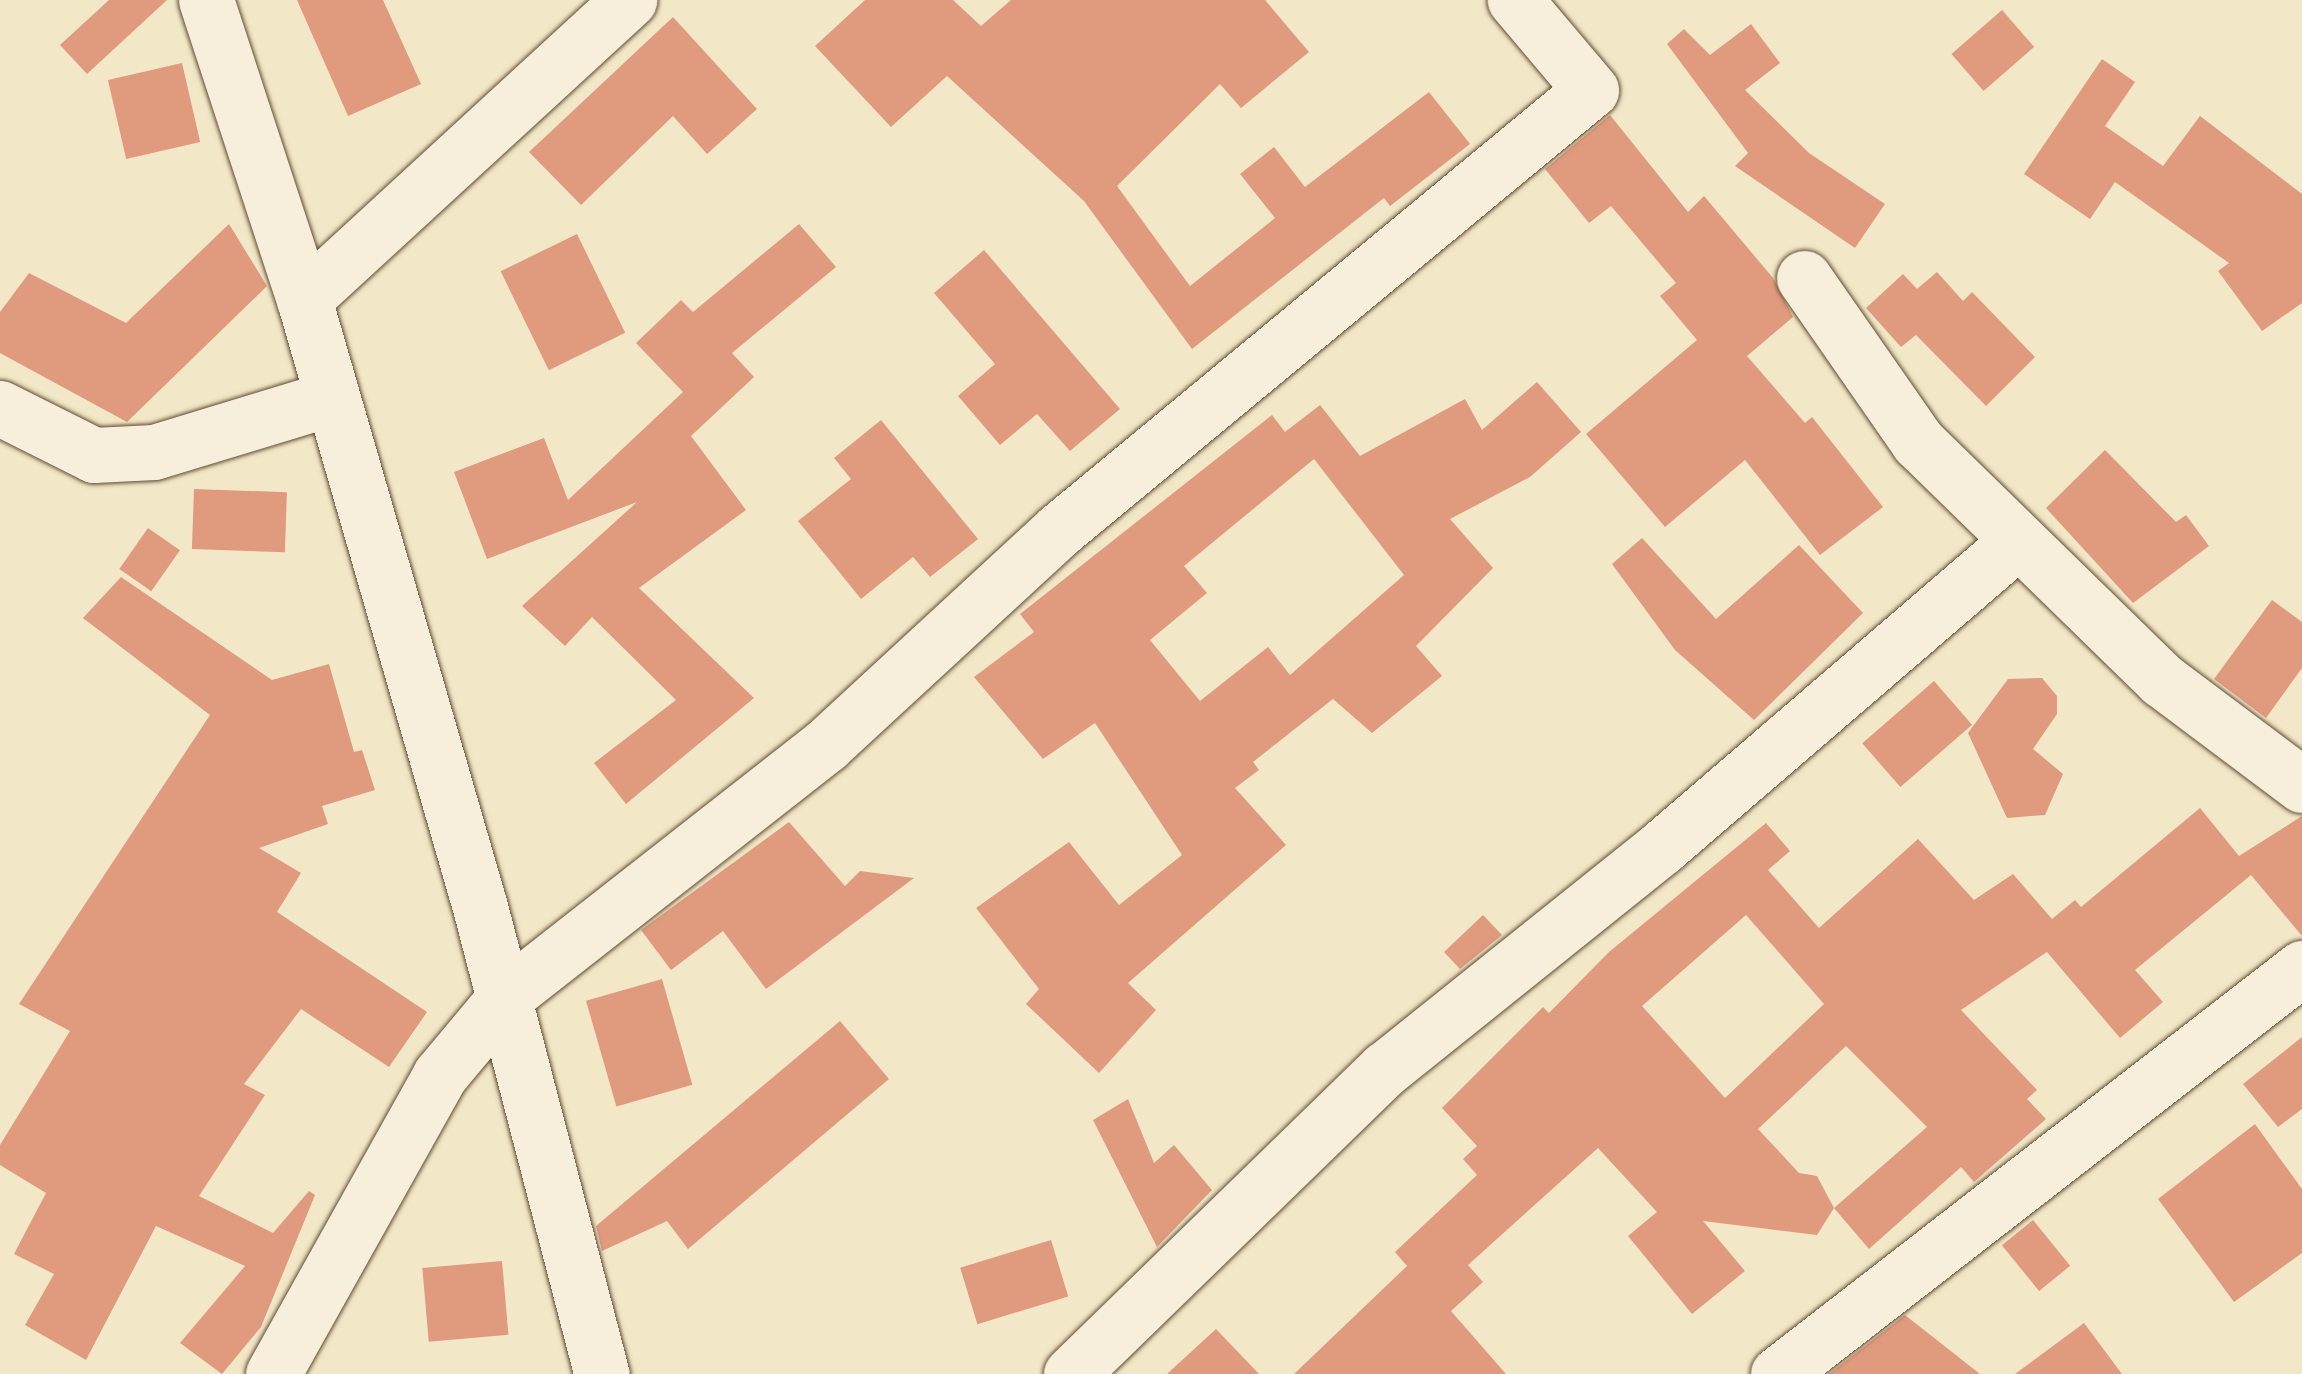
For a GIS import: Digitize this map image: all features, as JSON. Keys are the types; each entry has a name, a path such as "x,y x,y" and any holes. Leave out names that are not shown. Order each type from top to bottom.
{"street":[{"path":"206,0 304,298 506,996 602,1374"},
{"path":"304,298 629,0"},
{"path":"273,1374 440,1075 506,996 826,745 1058,530 1591,90 1515,0"},
{"path":"1804,278 1918,442 2162,680 2302,786"},
{"path":"0,408 94,454 154,452 332,398"},
{"path":"1071,1374 1385,1069 1662,847 2018,541"},
{"path":"1778,1374 2302,968"}],"building":[{"path":"109,0 167,0 87,74 60,45"},
{"path":"297,0 383,0 421,84 348,116"},
{"path":"865,0 953,0 981,26 1011,0 1265,0 1309,52 1241,108 1220,84 1117,186 1190,286 1275,218 1240,174 1274,147 1305,187 1429,92 1470,144 1390,206 1384,198 1192,349 1084,201 947,76 891,127 815,46"},
{"path":"2002,10 2034,47 1984,91 1951,54"},
{"path":"673,17 757,109 707,154 673,116 581,205 529,152"},
{"path":"1751,24 1780,63 1745,90 1809,153 1885,204 1855,248 1735,166 1748,153 1667,44 1684,29 1710,55"},
{"path":"2102,59 2135,82 2105,126 2163,166 2200,116 2302,194 2302,303 2262,331 2218,271 2229,263 2115,182 2090,219 2024,174"},
{"path":"182,63 200,142 126,159 108,80"},
{"path":"1610,115 1688,212 1704,196 1773,278 1793,317 1747,356 1805,423 1812,417 1883,507 1820,555 1745,460 1665,527 1586,434 1697,340 1660,296 1676,283 1611,206 1589,223 1545,169"},
{"path":"229,224 267,286 127,422 0,353 0,312 29,273 126,323"},
{"path":"799,224 836,267 732,353 754,377 691,436 746,510 639,588 754,698 626,804 594,763 676,700 592,617 565,646 522,606 637,502 487,559 454,472 544,438 568,500 683,392 636,343 681,300 693,312"},
{"path":"577,234 625,333 549,370 501,271"},
{"path":"984,250 1120,409 1070,451 1037,414 1000,445 958,396 995,364 934,293"},
{"path":"1937,272 1963,301 1972,292 2035,357 1986,406 1916,335 1901,347 1866,308 1903,274 1917,289"},
{"path":"1537,382 1581,432 1530,477 1450,519 1493,568 1416,646 1442,676 1372,733 1333,699 1253,762 1259,770 1235,788 1286,845 1128,983 1156,1010 1099,1073 1026,1004 1039,989 976,908 1069,842 1119,905 1182,855 1095,723 1043,759 974,677 1034,632 1020,614 1272,415 1285,432 1320,405 1360,456 1465,399 1482,430","holes":["1314,459 1404,575 1290,675 1268,647 1200,701 1150,640 1207,593 1184,566"]},
{"path":"881,420 978,539 930,577 913,557 861,599 798,521 851,479 834,458"},
{"path":"2105,450 2176,522 2186,515 2209,546 2133,603 2046,508"},
{"path":"194,489 287,492 285,552 192,549"},
{"path":"148,528 180,550 151,591 119,569"},
{"path":"1642,538 1716,619 1799,545 1863,613 1754,720 1675,650 1612,564"},
{"path":"121,577 272,680 329,664 354,752 362,750 375,790 322,806 328,824 259,848 301,873 277,912 427,1012 389,1067 301,1009 244,1084 265,1095 199,1196 273,1233 309,1191 315,1195 261,1327 222,1374 180,1343 245,1266 156,1226 86,1360 25,1325 54,1274 14,1254 46,1193 0,1165 0,1145 70,1031 19,1004 210,715 83,618"},
{"path":"2272,600 2302,622 2302,668 2266,718 2214,679"},
{"path":"2042,678 2057,696 2057,714 2033,749 2063,774 2045,815 2007,818 1968,733 2008,679"},
{"path":"1934,681 1972,725 1900,787 1862,743"},
{"path":"2200,808 2239,856 2302,816 2302,936 2251,875 2135,970 2163,1002 2120,1038 2047,952 1961,1010 2037,1090 2027,1099 2046,1119 1974,1182 1961,1167 1869,1249 1834,1208 1817,1235 1703,1221 1745,1271 1692,1314 1628,1236 1657,1212 1598,1148 1468,1265 1483,1282 1451,1311 1506,1374 1294,1374 1407,1266 1395,1252 1477,1175 1463,1159 1477,1146 1442,1108 1543,1007 1549,1013 1609,952 1766,823 1790,851 1768,870 1819,928 1918,839 1974,900 2013,874 2052,919 2075,900 2081,907","holes":["1746,915 1824,1004 1725,1098 1642,1006","1846,1046 1927,1127 1834,1208 1817,1176 1799,1173 1758,1129"]},
{"path":"789,822 845,886 860,871 914,878 766,989 723,931 671,970 641,930"},
{"path":"1483,915 1502,935 1460,969 1444,952"},
{"path":"662,979 692,1085 616,1107 586,1001"},
{"path":"840,1021 889,1079 688,1249 667,1221 602,1251 596,1226"},
{"path":"2302,1037 2302,1109 2278,1127 2243,1084"},
{"path":"1128,1099 1154,1163 1174,1145 1212,1190 1157,1247 1093,1120"},
{"path":"2255,1124 2302,1189 2302,1253 2234,1302 2158,1199"},
{"path":"2033,1220 2070,1266 2039,1291 2002,1245"},
{"path":"1051,1240 1068,1296 977,1324 960,1268"},
{"path":"502,1261 508,1335 429,1342 422,1268"},
{"path":"1905,1315 1980,1374 1829,1374"},
{"path":"2084,1323 2122,1374 2015,1374"},
{"path":"1216,1329 1259,1374 1167,1374"}]}
